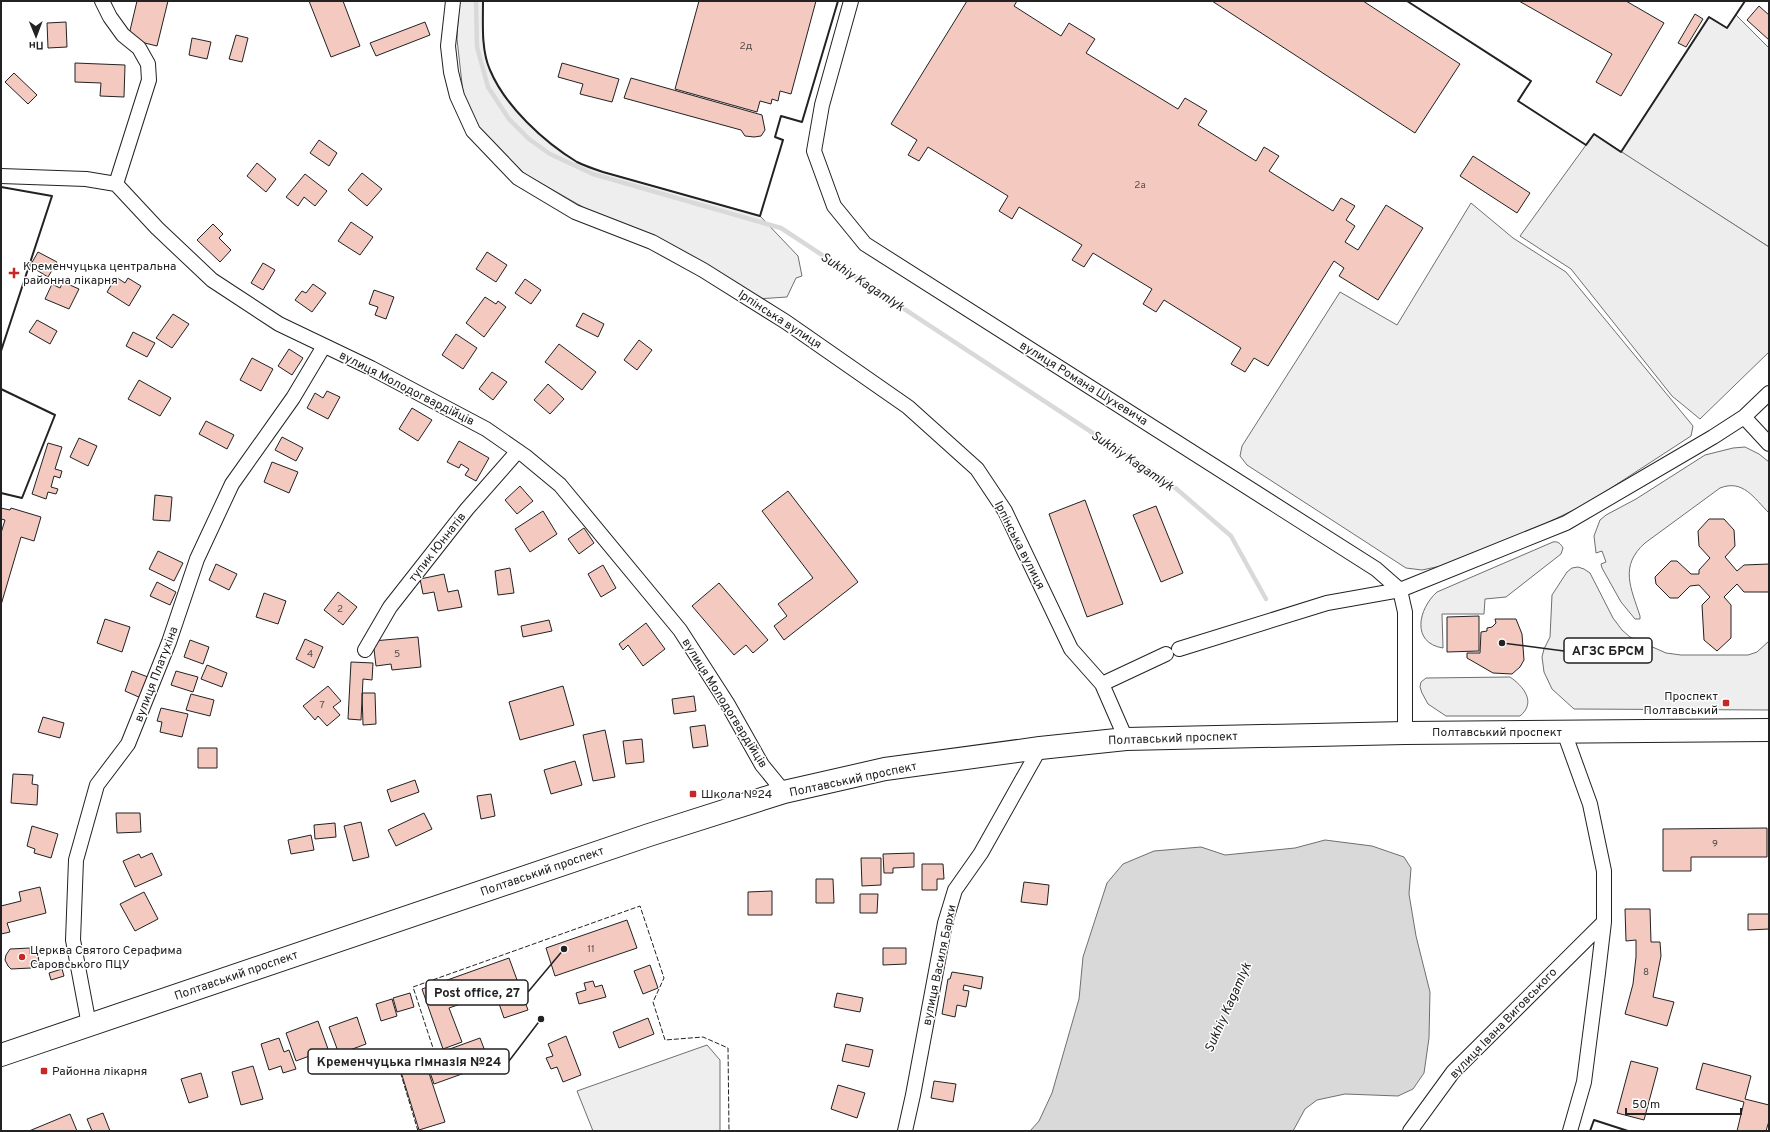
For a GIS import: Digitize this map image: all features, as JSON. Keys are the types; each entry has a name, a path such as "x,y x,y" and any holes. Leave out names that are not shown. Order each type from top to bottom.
{"highway":[{"name":"Полтавський проспект","path":"1,1055 623,843 784,792 885,770 1040,748 1126,739 1405,733 1769,730"}],"street":[{"path":"1,176 86,179 116,184 149,80 148,64 138,48 123,35 110,17 102,1"},
{"name":"Ірпінська вулиця","path":"453,1 448,46 451,72 457,96 473,131 518,178 575,212 652,242 715,278 786,322 908,407 977,470 1005,510 1071,649 1102,684 1126,739"},
{"name":"вулиця Романа Шухевича","path":"851,1 822,105 814,151 834,206 865,244 1376,569 1400,590"},
{"name":"вулиця Молодогвардійців","path":"116,184 157,228 212,280 279,324 371,368 486,429 518,451 560,485 680,630 727,703 762,765 784,792"},
{"name":"вулиця Платухіна","path":"89,1025 73,940 76,860 97,785 128,744 169,642 196,559 232,484 293,398 324,346"},
{"path":"1102,684 1173,652 1327,603 1400,590 1566,523 1713,437 1744,416 1769,393"},
{"path":"1744,416 1769,444"},
{"name":"тупик Юннатів","path":"365,650 390,607 467,510 518,451"},
{"path":"1400,590 1405,612 1405,733"},
{"path":"1564,732 1590,804 1604,871 1604,922 1584,1082 1570,1131"},
{"name":"вулиця Василя Бархи","path":"904,1131 913,1095 946,923 955,890 981,853 1040,748"},
{"name":"вулиця Івана Виговського","path":"1410,1131 1453,1072 1604,922"}],"shaded area":[{"path":"459,1 483,1 484,45 490,70 505,97 515,110 539,134 564,154 577,162 603,172 760,216 798,256 802,276 796,278 787,297 757,299 595,214 525,174 495,147 477,126 463,93 457,39"},
{"path":"1736,15 1769,48 1769,247 1621,152 1709,17 1727,28"},
{"path":"1594,134 1769,247 1769,352 1700,419 1672,396 1571,269 1520,236"},
{"path":"1471,203 1513,238 1566,272 1693,426 1691,436 1588,503 1518,537 1441,566 1422,570 1406,568 1247,465 1240,456 1242,446 1340,292 1397,325"},
{"path":"1745,447 1759,454 1769,462 1769,513 1753,496 1742,488 1728,486 1720,488 1645,543 1632,560 1630,569 1629,578 1640,616 1640,619 1635,619 1621,602 1602,568 1601,564 1606,562 1602,551 1596,553 1594,536 1600,520 1705,455 1733,448"},
{"path":"1553,542 1558,542 1563,548 1561,554 1506,597 1485,599 1484,614 1442,614 1443,648 1433,645 1426,640 1422,633 1422,616 1430,599 1437,592"},
{"path":"1578,567 1590,573 1613,618 1622,630 1630,637 1666,653 1681,655 1748,655 1757,652 1769,641 1769,710 1574,709 1552,689 1544,672 1542,657 1550,637 1552,595 1567,572 1572,568"},
{"path":"1510,677 1523,690 1528,700 1525,711 1520,716 1446,716 1428,704 1420,687 1421,682 1426,678"},
{"path":"707,1045 720,1060 720,1131 593,1131 577,1091"}],"water":[{"path":"1325,840 1372,846 1404,857 1411,868 1409,894 1416,936 1430,992 1429,1038 1424,1073 1413,1089 1398,1096 1345,1094 1317,1100 1305,1109 1293,1131 1030,1131 1039,1121 1052,1093 1079,999 1083,957 1107,883 1123,864 1154,851 1201,847 1225,855 1295,848"}],"building":[{"path":"137,1 168,1 157,46 128,39"},
{"path":"309,1 343,1 360,46 331,57"},
{"path":"699,1 816,1 791,94 780,91 778,101 772,99 771,104 760,101 757,112 675,89"},
{"path":"967,1 1017,1 1014,6 1061,36 1069,23 1095,39 1086,53 1178,109 1185,98 1207,111 1198,125 1256,161 1264,147 1279,156 1269,171 1272,173 1333,211 1341,198 1355,206 1346,220 1355,226 1345,242 1358,250 1386,205 1423,228 1378,300 1339,276 1344,268 1334,261 1268,366 1254,358 1245,372 1231,364 1241,348 1164,300 1156,312 1143,304 1152,289 1093,253 1084,267 1072,260 1082,245 1019,207 1012,219 999,211 1008,196 928,147 919,161 908,155 917,140 891,124"},
{"path":"1212,1 1363,1 1460,64 1415,133"},
{"path":"1519,1 1626,1 1664,23 1621,96 1596,82 1612,54"},
{"path":"1759,6 1769,15 1769,40 1747,20"},
{"path":"1695,14 1703,19 1686,47 1678,43"},
{"path":"66,22 67,47 48,48 47,23"},
{"path":"425,22 430,35 376,56 370,43"},
{"path":"236,35 248,38 242,62 229,59"},
{"path":"192,38 211,42 207,59 189,55"},
{"path":"75,63 125,65 124,97 100,96 101,83 75,82"},
{"path":"562,63 619,79 612,102 580,94 583,84 558,77"},
{"path":"14,73 37,95 28,104 5,82"},
{"path":"631,78 762,115 765,130 761,136 745,136 741,130 624,98"},
{"path":"319,140 337,153 329,166 310,153"},
{"path":"1473,156 1530,193 1517,213 1460,176"},
{"path":"257,163 276,179 266,192 247,176"},
{"path":"362,173 382,189 367,206 348,190"},
{"path":"305,174 327,191 315,206 304,197 298,206 286,197"},
{"path":"351,222 373,237 360,255 338,241"},
{"path":"213,224 223,234 219,238 231,250 220,262 197,240"},
{"path":"38,252 57,262 48,277 30,266"},
{"path":"487,252 507,265 496,282 476,269"},
{"path":"263,263 275,270 263,290 251,283"},
{"path":"116,277 125,283 128,278 141,286 129,306 107,292"},
{"path":"525,279 541,290 531,304 515,293"},
{"path":"63,282 79,289 69,309 45,299 52,284 60,288"},
{"path":"313,284 326,293 312,312 295,300 302,291 306,293"},
{"path":"374,290 394,297 386,319 375,315 378,307 369,304"},
{"path":"485,297 496,304 498,301 506,307 484,337 466,323"},
{"path":"583,313 604,324 598,337 576,326"},
{"path":"173,314 189,324 172,348 156,338"},
{"path":"37,320 57,331 50,344 29,332"},
{"path":"133,332 155,343 147,357 126,346"},
{"path":"456,334 477,348 463,369 442,355"},
{"path":"639,340 652,350 637,370 624,360"},
{"path":"559,344 596,372 582,390 545,362"},
{"path":"289,349 303,358 292,375 278,366"},
{"path":"252,358 273,369 261,391 240,380"},
{"path":"492,372 507,382 493,400 479,389"},
{"path":"139,380 171,398 160,416 128,399"},
{"path":"548,384 564,399 550,414 534,400"},
{"path":"327,391 340,397 328,419 307,408 315,393 323,398"},
{"path":"412,408 432,420 418,441 399,429"},
{"path":"206,421 234,435 227,449 199,434"},
{"path":"282,437 303,448 296,461 275,450"},
{"path":"79,438 97,446 88,466 70,457"},
{"path":"459,441 489,458 476,481 465,475 469,469 461,464 459,468 447,462"},
{"path":"48,443 62,447 55,469 62,471 60,478 54,476 51,487 58,489 56,494 48,492 46,499 32,494"},
{"path":"272,462 298,472 289,493 264,482"},
{"path":"520,486 533,501 517,514 505,500"},
{"path":"788,491 858,582 784,640 774,626 787,616 778,604 813,578 762,511"},
{"path":"155,495 172,497 170,521 153,520"},
{"path":"1085,500 1123,604 1087,617 1049,514"},
{"path":"1156,506 1183,573 1161,582 1133,515"},
{"path":"1,508 10,510 11,508 41,517 34,541 21,537 1,605 1,533 5,520 1,519"},
{"path":"543,511 557,534 530,552 515,529"},
{"path":"1709,519 1724,519 1734,530 1735,546 1725,557 1737,571 1744,565 1769,564 1769,592 1744,592 1737,584 1724,597 1731,605 1731,638 1717,651 1704,640 1702,605 1710,597 1699,585 1690,586 1678,598 1670,598 1656,584 1655,577 1671,561 1677,561 1691,574 1699,574 1699,570 1710,558 1699,546 1698,531"},
{"path":"584,528 594,543 579,554 568,539"},
{"path":"158,551 183,563 174,581 149,569"},
{"path":"216,564 237,574 229,590 209,580"},
{"path":"603,565 616,588 601,597 588,574"},
{"path":"510,568 514,593 498,595 495,571"},
{"path":"444,574 448,592 458,590 462,607 438,611 434,592 423,594 420,579"},
{"path":"157,582 176,592 170,605 150,596"},
{"path":"719,583 768,640 753,653 746,645 734,655 692,606"},
{"path":"338,592 357,607 343,625 324,610"},
{"path":"264,593 286,601 278,624 256,617"},
{"path":"1479,616 1479,651 1447,652 1447,617"},
{"path":"105,619 130,627 122,652 97,643"},
{"path":"1495,619 1516,619 1522,634 1524,660 1520,667 1512,674 1493,673 1467,658 1467,653 1480,653 1481,632 1487,631 1487,628 1492,627 1496,623"},
{"path":"549,620 552,631 523,637 521,626"},
{"path":"646,623 665,649 643,666 628,645 623,650 619,644"},
{"path":"418,637 421,667 392,670 391,664 376,666 373,641"},
{"path":"305,639 323,647 314,668 296,659"},
{"path":"190,640 209,647 203,664 184,657"},
{"path":"351,662 373,663 372,680 363,679 361,720 348,719"},
{"path":"207,665 227,673 222,687 201,679"},
{"path":"132,671 148,677 141,698 125,691"},
{"path":"176,671 198,677 193,692 171,685"},
{"path":"328,686 341,701 333,707 340,715 327,726 318,716 315,720 303,706"},
{"path":"563,686 574,725 520,740 509,702"},
{"path":"362,693 375,693 376,724 363,725"},
{"path":"191,694 214,700 210,716 186,710"},
{"path":"694,696 696,711 674,714 672,699"},
{"path":"161,708 188,714 182,737 160,732 162,722 157,721"},
{"path":"43,717 64,723 60,738 38,732"},
{"path":"705,725 708,746 693,748 690,727"},
{"path":"605,730 615,777 593,781 583,735"},
{"path":"642,739 644,762 626,764 623,741"},
{"path":"198,748 217,748 217,768 198,768"},
{"path":"575,761 582,785 551,794 544,770"},
{"path":"13,774 33,775 32,784 38,785 37,805 11,803"},
{"path":"415,780 419,792 391,802 387,790"},
{"path":"491,794 495,816 481,819 477,796"},
{"path":"116,813 140,813 141,832 117,833"},
{"path":"424,813 432,829 396,846 388,830"},
{"path":"361,822 369,857 353,861 344,826"},
{"path":"335,823 336,837 315,839 314,825"},
{"path":"32,826 58,834 51,858 34,853 35,849 27,846"},
{"path":"1767,828 1767,857 1691,857 1691,871 1663,871 1663,829"},
{"path":"311,835 314,850 291,854 288,840"},
{"path":"152,853 162,875 135,887 123,861 139,854 141,858"},
{"path":"914,853 914,867 893,868 893,873 884,873 883,854"},
{"path":"861,858 881,858 881,885 862,886"},
{"path":"922,864 943,864 944,879 937,879 937,890 922,890"},
{"path":"816,879 833,879 834,903 816,903"},
{"path":"1024,882 1049,885 1047,905 1021,902"},
{"path":"40,887 46,913 7,923 10,932 1,934 1,906 21,901 19,892"},
{"path":"772,891 772,915 748,915 748,892"},
{"path":"144,892 158,919 135,931 120,904"},
{"path":"860,894 878,894 877,913 860,913"},
{"path":"1625,909 1650,909 1651,942 1660,942 1661,956 1653,997 1674,1002 1667,1026 1625,1014 1633,984 1636,940 1626,941"},
{"path":"1748,914 1769,914 1769,929 1748,930"},
{"path":"627,920 637,948 555,976 546,948"},
{"name":"Церква Святого Серафима Саровського ПЦУ","path":"30,948 30,954 38,954 39,963 30,963 31,968 11,969 8,966 5,960 10,949"},
{"path":"883,948 906,948 906,964 883,965"},
{"path":"509,958 528,1010 504,1018 495,992 449,1008 462,1042 443,1049 422,989"},
{"path":"650,965 658,988 643,994 634,971"},
{"path":"62,969 64,976 51,980 49,973"},
{"path":"952,972 983,977 981,989 964,985 963,990 969,991 966,1007 957,1005 955,1017 942,1014 948,979 950,979"},
{"path":"593,981 595,987 602,985 606,997 579,1004 576,993 586,990 584,983"},
{"path":"410,993 414,1007 397,1012 393,998"},
{"path":"837,993 863,998 860,1012 834,1007"},
{"path":"392,999 397,1016 381,1021 376,1004"},
{"path":"357,1017 366,1044 339,1054 329,1027"},
{"path":"648,1018 654,1034 619,1048 613,1032"},
{"path":"318,1021 328,1049 296,1061 286,1033"},
{"path":"566,1036 581,1075 563,1082 557,1067 551,1069 546,1058 553,1056 548,1044"},
{"path":"279,1038 284,1052 289,1050 296,1069 283,1073 281,1066 269,1070 261,1044"},
{"path":"480,1038 488,1059 472,1065 473,1070 434,1084 425,1058"},
{"path":"846,1044 873,1050 869,1067 842,1061"},
{"path":"1631,1061 1658,1068 1644,1120 1617,1113"},
{"path":"1703,1063 1751,1076 1745,1099 1769,1105 1769,1121 1766,1131 1737,1131 1744,1102 1696,1089"},
{"path":"426,1064 445,1122 419,1130 401,1072"},
{"path":"253,1066 263,1099 241,1105 232,1072"},
{"path":"201,1073 208,1097 189,1103 181,1079"},
{"path":"934,1081 956,1084 953,1102 931,1098"},
{"path":"838,1085 865,1093 857,1118 831,1109"},
{"path":"103,1113 110,1131 92,1131 87,1119"},
{"path":"70,1114 77,1131 29,1131"}],"waterway":[{"name":"Sukhiy Kagamlyk","path":"476,1 477,47 488,87 509,119 529,139 550,154 593,174 781,228 1172,485 1231,536 1266,599"}],"fence":[{"path":"418,1131 400,1071 425,1061 423,1055 434,1051 413,987 640,906 664,978 653,1002 665,1040 703,1037 728,1048 729,1131"}],"wall":[{"path":"483,1 484,45 490,70 505,97 515,110 539,134 564,154 577,162 596,170 760,216 783,140 775,137 781,116 802,122 838,1"},
{"path":"1407,1 1531,81 1518,101 1586,145 1594,134 1621,152 1709,17 1727,28 1745,1"},
{"path":"1,187 52,196 1,351"},
{"path":"1,389 55,415 22,498 1,493"},
{"path":"1590,1131 1594,1120 1628,1131"}],"place":[{"name":"Кременчуцька центральна районна лікарня","path":"14,273"},
{"name":"АГЗС БРСМ","path":"1502,643"},
{"name":"Проспект Полтавський","path":"1726,703"},
{"name":"Школа №24","path":"693,794"},
{"name":"Post office, 27","path":"564,949"},
{"name":"Церква Святого Серафима Саровського ПЦУ","path":"22,957"},
{"name":"Кременчуцька гімназія №24","path":"541,1019"},
{"name":"Районна лікарня","path":"44,1071"}]}
